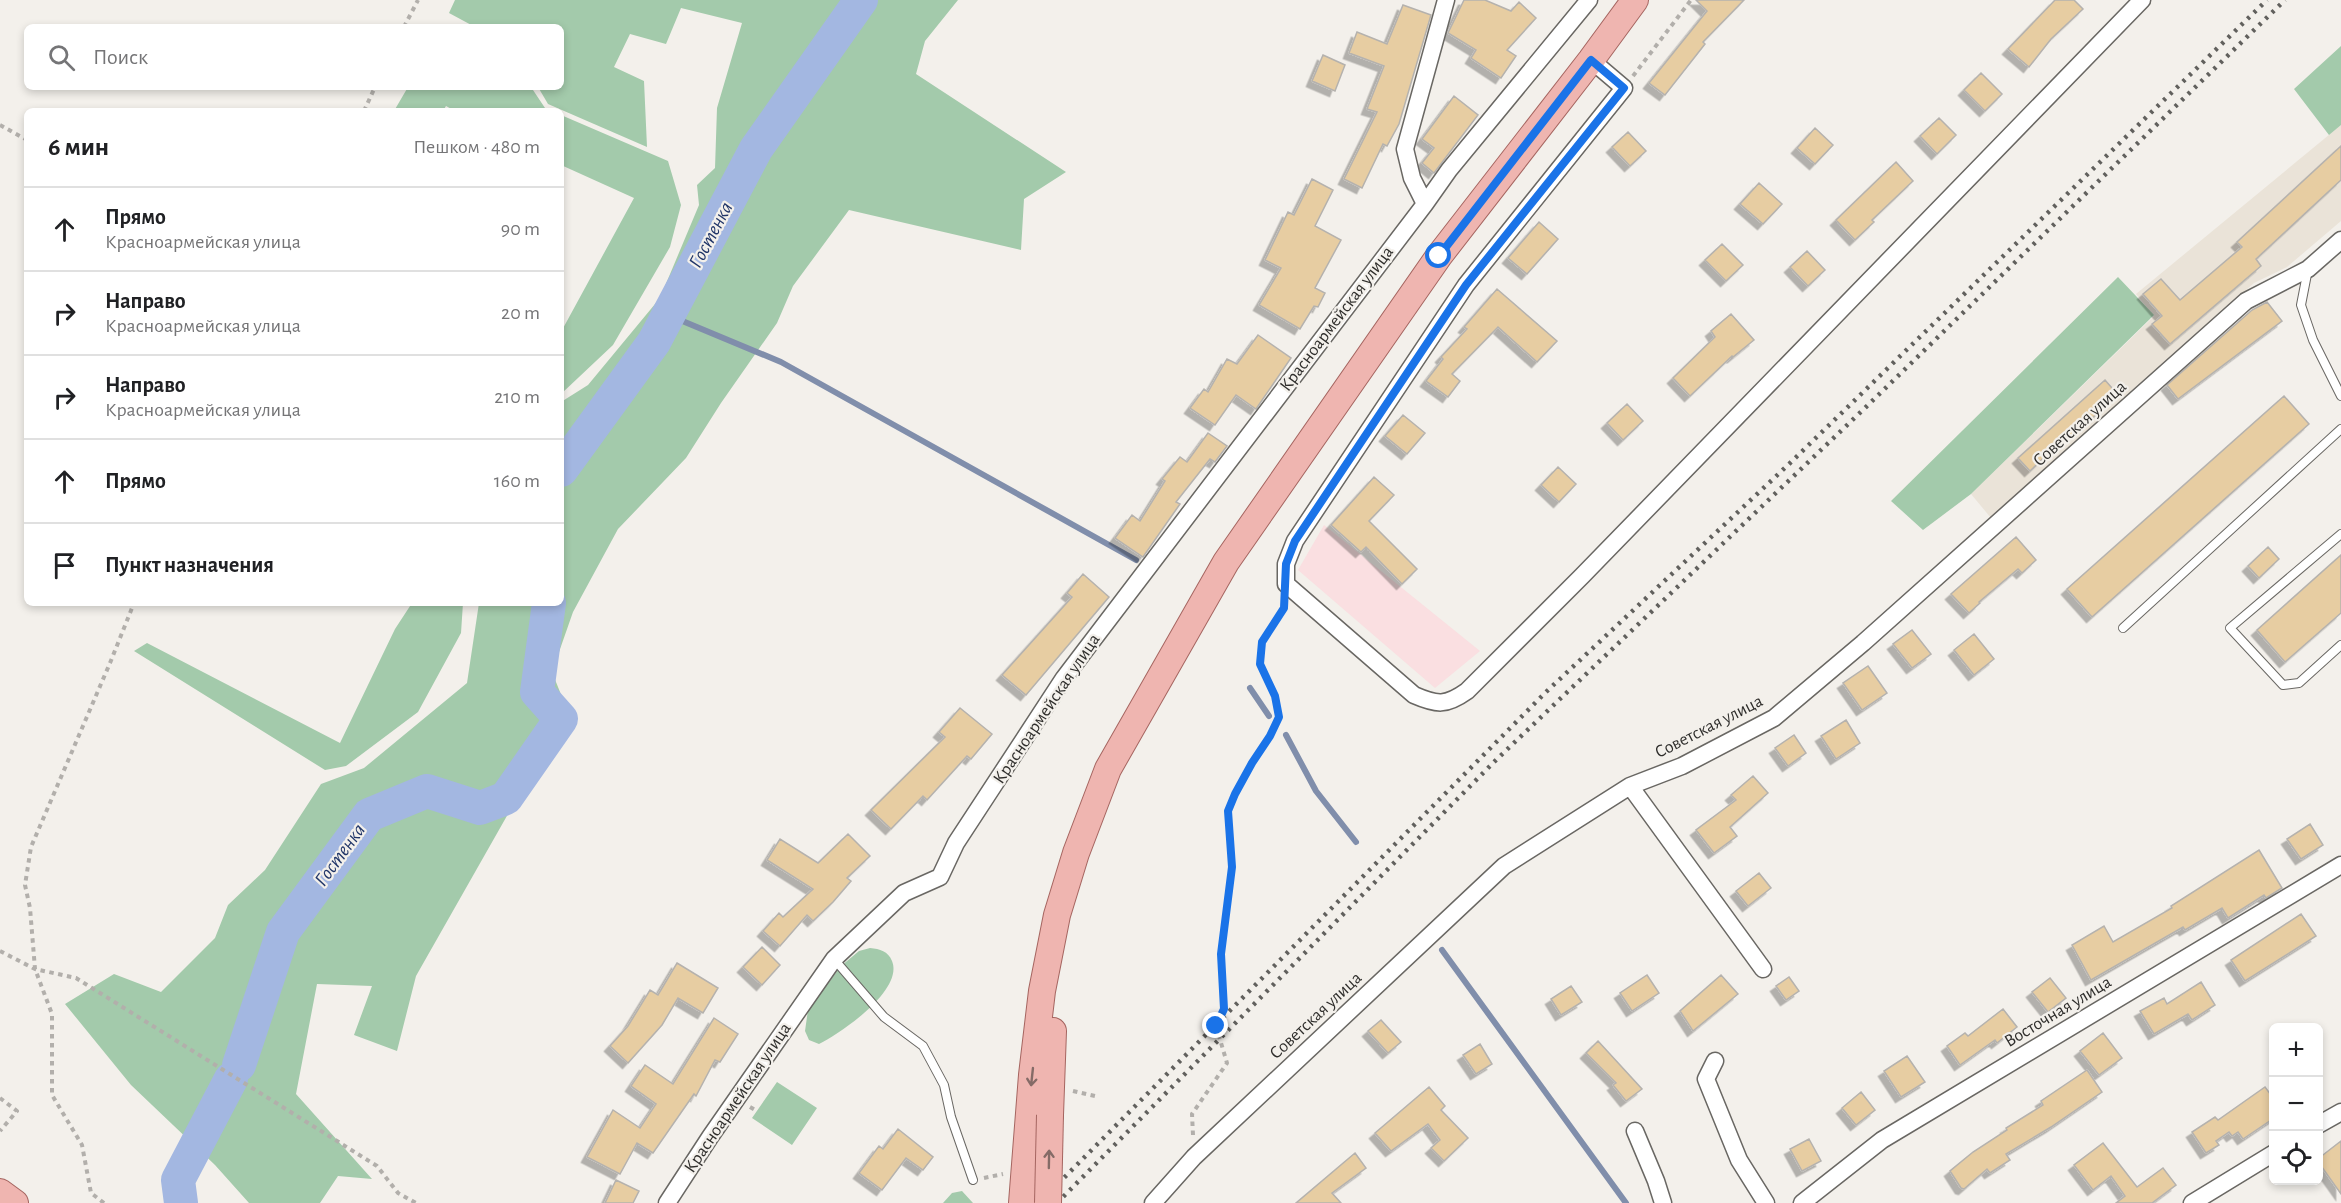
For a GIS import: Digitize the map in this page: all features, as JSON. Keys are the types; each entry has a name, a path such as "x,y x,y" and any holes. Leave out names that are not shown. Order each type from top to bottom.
{"main road":[{"path":"1023,1203 1017,1173 1042,991 1057,915 1076,853 1107,769 1226,562 1432,265 1635,0"},
{"path":"1048,1203 1054,1005 1068,931 1098,825 1155,685"},
{"path":"0,1192 15,1203"}],"street":[{"path":"1425,204 1412,178 1405,149 1446,0"},
{"name":"Красноармейская улица","path":"667,1203 834,958 904,893 940,877 956,843 1064,678 1449,170 1589,0"},
{"path":"1591,60 1624,88 1466,285 1295,541 1286,564 1286,584 1414,695 1431,702 1452,702 1467,691 1582,576 2142,0"},
{"name":"Советская улица","path":"1153,1203 1194,1157 1504,866 1630,786 1682,766 1774,718 1863,643 2246,301 2308,269 2341,240"},
{"path":"1630,786 1763,969"},
{"name":"Восточная улица","path":"1802,1203 1882,1140 2341,864"},
{"path":"1715,1061 1706,1079 1739,1160 1766,1203"},
{"path":"2323,1123 2341,1112"},
{"path":"1635,1131 1663,1203"},
{"path":"2192,1203 2269,1156"}],"lane":[{"path":"2308,269 2301,305 2313,340 2341,396"},
{"path":"2123,628 2341,429"},
{"path":"2341,534 2230,628 2283,685 2298,683 2341,645"},
{"path":"834,958 884,1017 922,1046 944,1085 951,1117 973,1180"}],"path":[{"path":"406,24 418,0"},
{"path":"1624,88 1691,0"},
{"path":"365,108 374,90"},
{"path":"0,125 24,138"},
{"path":"1194,1157 1192,1114 1227,1063 1216,1026 1224,1009 1221,954 1232,867 1228,811 1246,773 1270,736 1279,717 1275,696 1260,664 1262,642 1284,608 1286,584"},
{"path":"104,1203 91,1193 82,1145 52,1095 52,1014 34,969 30,908 25,885 31,847 133,606"},
{"path":"0,951 34,969 76,978 377,1166 398,1193 416,1203"},
{"path":"1073,1091 1099,1097"},
{"path":"0,1098 17,1111 0,1131"},
{"path":"973,1180 1017,1173"}],"shaded area":[{"path":"2341,125 2341,221 2287,267 2254,283 1991,518 1971,494 2154,316 2136,294"},
{"path":"1324,525 1480,651 1435,688 1298,570"}],"green space":[{"path":"455,0 958,0 925,41 916,74 1066,172 1024,199 1021,250 849,210 793,286 777,323 686,458 618,529 573,612 552,672 572,722 525,784 416,976 397,1051 354,1035 372,986 317,984 296,1094 372,1179 338,1176 320,1203 249,1203 215,1165 131,1085 65,1004 114,974 161,992 215,938 228,905 265,870 321,784 364,768 467,683 479,606 564,606 564,400 588,385 660,298 699,205 697,185 715,168 717,108 742,23 681,8 666,44 630,34 614,67 644,81 647,147 564,111 564,108 548,104 540,90 564,90 564,24 469,24 449,13"},
{"path":"2341,46 2341,125 2329,135 2294,89"},
{"path":"406,90 533,90 545,108 450,108 446,106 445,108 396,108"},
{"path":"564,116 668,161 681,205 670,247 613,345 564,391 564,326 634,198 564,166"},
{"path":"2118,277 2154,315 1971,494 1923,530 1891,501"},
{"path":"410,606 463,606 461,633 418,712 346,766 325,770 134,651 147,643 340,743 395,629"},
{"path":"870,948 883,951 892,961 893,972 889,985 855,1021 819,1044 809,1040 805,1031 808,1010 841,966 859,951"},
{"path":"777,1082 817,1108 792,1145 752,1118"},
{"path":"962,1191 973,1203 943,1203 952,1193"}],"building":[{"path":"1464,0 1485,0 1511,11 1519,2 1536,18 1507,50 1516,56 1501,78 1471,58 1476,50 1448,33"},
{"path":"1696,0 1744,0 1703,42 1705,44 1665,95 1649,83 1707,11"},
{"path":"2055,0 2074,0 2083,9 2051,39 2029,67 2008,49"},
{"path":"1403,5 1431,15 1399,124 1387,146 1383,144 1362,188 1344,179 1377,112 1367,109 1384,66 1349,53 1357,32 1387,44"},
{"path":"1323,55 1345,65 1335,91 1312,81"},
{"path":"1981,73 2002,94 1985,111 1964,90"},
{"path":"1454,96 1478,115 1434,173 1422,163 1434,148 1422,139"},
{"path":"1939,118 1956,135 1937,154 1920,136"},
{"path":"1815,128 1833,145 1815,164 1797,148"},
{"path":"1628,132 1646,151 1630,166 1612,147"},
{"path":"2341,146 2341,180 2256,259 2261,266 2170,344 2152,324 2162,316 2143,294 2161,279 2180,300 2242,247 2237,242"},
{"path":"1896,162 1913,181 1872,220 1874,222 1855,240 1836,220"},
{"path":"1312,179 1333,190 1315,226 1341,240 1315,288 1325,293 1318,307 1314,306 1300,329 1259,305 1281,268 1265,260 1288,212 1294,215"},
{"path":"1759,183 1782,204 1763,224 1740,204"},
{"path":"1539,222 1558,239 1527,274 1508,258"},
{"path":"1722,244 1743,265 1726,281 1705,260"},
{"path":"1807,251 1825,270 1808,286 1790,267"},
{"path":"1497,289 1557,341 1537,362 1498,327 1452,374 1460,381 1448,397 1426,381 1443,359 1441,357 1467,329 1464,327"},
{"path":"2267,302 2282,321 2178,399 2167,385 2252,310"},
{"path":"1731,314 1754,340 1732,356 1690,396 1673,378 1715,337 1711,331"},
{"path":"1258,335 1291,358 1256,409 1236,395 1215,425 1190,408 1204,389 1208,392 1227,359 1237,364"},
{"path":"2105,380 2118,395 2030,471 2018,458"},
{"path":"2284,396 2309,424 2092,617 2067,589"},
{"path":"1627,404 1643,421 1623,440 1607,423"},
{"path":"1403,415 1425,433 1407,454 1385,436"},
{"path":"1208,433 1227,446 1215,462 1210,459 1176,502 1180,504 1143,557 1115,538 1132,515 1140,521 1165,481 1162,479 1180,457 1187,462"},
{"path":"1558,467 1576,484 1559,502 1541,485"},
{"path":"1374,477 1394,495 1369,521 1417,569 1402,584 1366,547 1361,552 1331,525"},
{"path":"2016,537 2036,560 2022,573 2018,569 1969,613 1951,594"},
{"path":"2268,547 2279,559 2259,578 2248,566"},
{"path":"2341,555 2341,613 2285,662 2257,630"},
{"path":"1083,574 1109,597 1026,695 1002,675 1072,597 1067,593"},
{"path":"1912,630 1931,654 1912,668 1893,644"},
{"path":"1974,634 1994,659 1974,675 1954,650"},
{"path":"1868,666 1887,693 1862,710 1843,683"},
{"path":"960,708 992,734 971,759 967,756 927,800 923,796 891,829 871,810 945,737 939,732"},
{"path":"1846,720 1860,743 1836,759 1821,736"},
{"path":"1794,735 1806,753 1788,766 1775,748"},
{"path":"1753,776 1768,793 1730,827 1737,836 1714,853 1696,830 1736,800 1731,795"},
{"path":"2310,824 2323,845 2301,859 2287,839"},
{"path":"848,834 870,856 847,878 851,881 833,902 813,921 807,915 780,946 763,931 779,913 783,917 813,889 767,860 780,839 818,863"},
{"path":"2259,850 2282,888 2266,898 2264,895 2228,918 2222,908 2185,930 2183,927 2091,980 2072,945 2104,926 2113,942 2172,908 2171,906"},
{"path":"1759,873 1771,888 1748,906 1736,891"},
{"path":"2301,914 2316,936 2245,981 2231,960"},
{"path":"762,947 780,965 762,985 743,967"},
{"path":"677,963 718,988 703,1013 678,998 662,1025 628,1063 610,1046 628,1026 650,990 658,995"},
{"path":"1647,975 1659,993 1632,1011 1620,993"},
{"path":"1721,975 1738,994 1693,1031 1680,1011"},
{"path":"1789,977 1799,991 1786,1000 1776,986"},
{"path":"2050,978 2066,998 2048,1012 2032,992"},
{"path":"2201,982 2215,1005 2192,1020 2188,1014 2154,1034 2140,1011 2164,998 2167,1004"},
{"path":"1571,986 1582,1002 1561,1015 1551,999"},
{"path":"2003,1009 2017,1027 1997,1043 1995,1040 1960,1065 1947,1046 1965,1033 1968,1036"},
{"path":"714,1018 738,1034 720,1062 715,1060 696,1096 694,1094 653,1153 637,1143 620,1174 587,1157 613,1110 640,1128 656,1104 631,1086 645,1065 673,1084"},
{"path":"1381,1020 1401,1042 1388,1053 1368,1031"},
{"path":"2103,1033 2122,1058 2099,1075 2080,1051"},
{"path":"1598,1041 1642,1089 1626,1101 1613,1085 1616,1083 1586,1053"},
{"path":"1480,1044 1492,1064 1476,1074 1463,1055"},
{"path":"1907,1056 1925,1082 1901,1097 1884,1071"},
{"path":"2087,1070 2102,1092 2006,1154 2010,1160 1990,1173 1987,1169 1964,1189 1961,1188 1950,1171 1973,1152 2007,1130 2006,1128 2043,1105 2041,1101"},
{"path":"1429,1087 1445,1106 1441,1110 1468,1138 1444,1161 1431,1148 1440,1140 1428,1124 1391,1151 1375,1133"},
{"path":"2265,1087 2269,1092 2269,1121 2243,1139 2238,1132 2232,1136 2229,1132 2216,1141 2219,1145 2206,1153 2192,1132 2215,1117 2218,1120"},
{"path":"1861,1092 1875,1110 1856,1125 1842,1108"},
{"path":"898,1129 933,1157 923,1170 906,1158 882,1190 859,1173 879,1146 883,1149"},
{"path":"1809,1139 1821,1161 1802,1171 1790,1149"},
{"path":"2341,1141 2341,1194 2323,1169 2323,1155"},
{"path":"2103,1143 2137,1187 2163,1168 2176,1185 2152,1203 2116,1203 2125,1196 2111,1176 2093,1190 2074,1165"},
{"path":"1355,1153 1366,1168 1332,1193 1341,1203 1296,1203"},
{"path":"616,1180 639,1191 633,1203 605,1203"}],"waterway":[{"name":"Гостенка","path":"564,466 654,342 756,149 861,0"},
{"path":"668,315 781,362 1136,560"},
{"name":"Гостенка","path":"239,1065 283,932 369,815 427,791 480,808 506,798 561,719 537,692 549,606"},
{"path":"1250,688 1269,716"},
{"path":"1286,735 1316,791 1356,842"},
{"path":"1442,950 1626,1203"},
{"name":"Гостенка","path":"181,1203 178,1180 231,1079"}],"railway":[{"path":"1039,1203 1546,692 1788,465 2267,0"},
{"path":"1057,1203 1495,761 1866,407 2285,0"}],"route":[{"path":"1216,1026 1224,1009 1221,954 1232,867 1228,811 1235,794 1279,717 1275,696 1260,664 1262,642 1284,608 1286,564 1295,541 1466,285 1624,88 1591,60 1439,256"}]}
